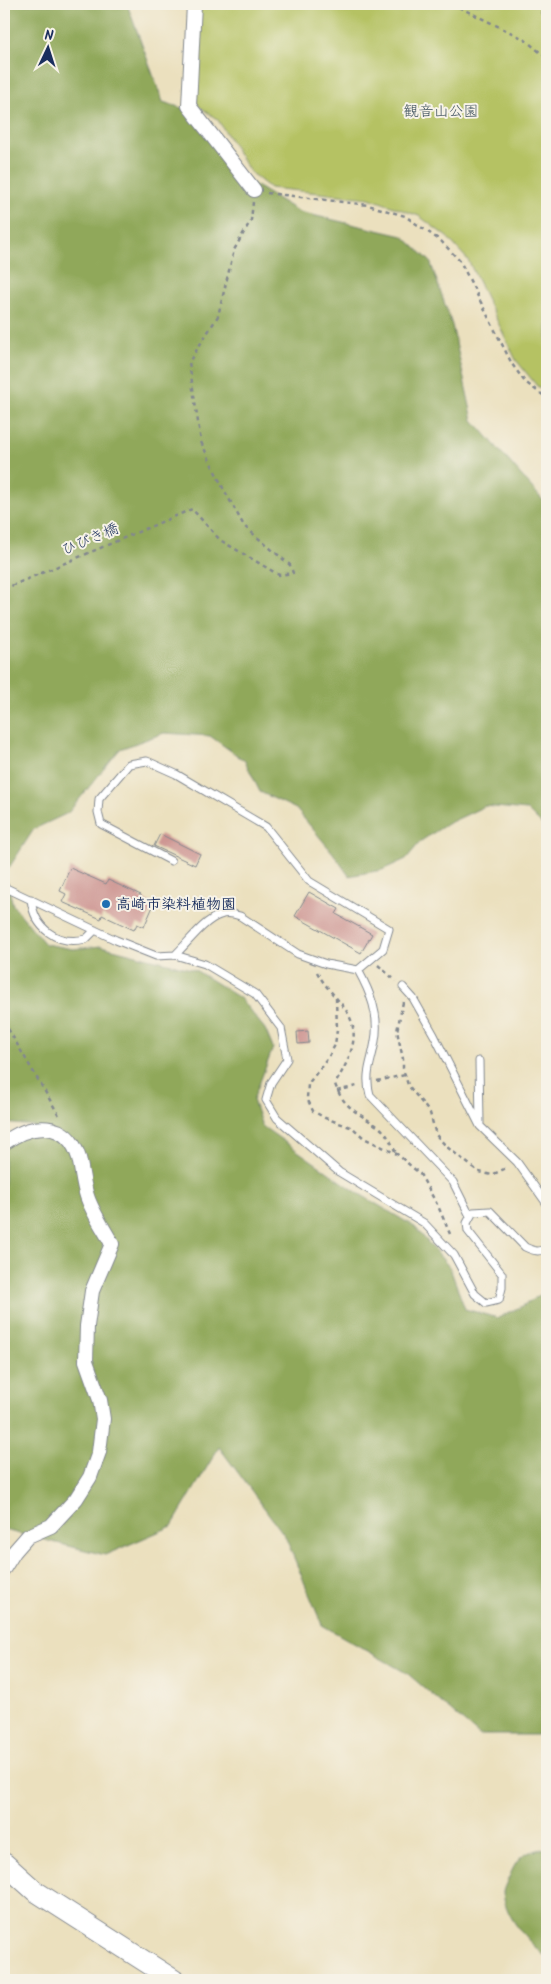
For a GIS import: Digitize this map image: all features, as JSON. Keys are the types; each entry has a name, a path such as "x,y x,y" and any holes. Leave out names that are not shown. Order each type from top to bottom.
{"street":[{"path":"194,4 189,106 254,190"},
{"path":"4,1143 25,1130 37,1127 53,1130 69,1140 73,1144 78,1158 87,1197 112,1244 92,1291 87,1326 86,1361 100,1400 103,1419 102,1436 90,1477 76,1499 52,1526 28,1536 4,1568"},
{"path":"4,1863 35,1891 174,1980"}],"lane":[{"path":"171,861 101,824 98,812 100,799 129,764 147,761 176,774 266,827 309,881 388,929 383,949 358,970"},
{"path":"4,887 95,930 156,956 175,955 205,964 255,994 281,1028 286,1059 271,1083 266,1100 277,1118 339,1172 424,1223 454,1255 475,1294 486,1303 499,1300 502,1288 502,1274 468,1231 467,1223 473,1212 481,1210 490,1211 525,1247 541,1252 547,1248"},
{"path":"31,899 32,911 38,924 63,941 86,939 95,930"},
{"path":"175,955 204,926 220,915 229,913 240,916 298,954 358,970 369,991 376,1014 375,1041 369,1060 367,1083 370,1095 453,1182 470,1216"},
{"path":"406,989 434,1035 480,1126 517,1162 547,1204"},
{"path":"479,1061 480,1126"}],"path":[{"path":"452,4 524,40 547,58"},
{"path":"536,4 547,22"},
{"path":"254,190 282,196 368,204 405,216 441,241 460,261 512,364 524,382 547,398"},
{"name":"ひびき橋","path":"4,589 184,510 192,509 220,540 279,575 293,572 290,565 244,526 223,488 201,442 189,362 218,316 234,250 251,220 254,190"},
{"path":"312,959 318,974 350,1016 355,1040 334,1084 337,1091 350,1110 380,1128 397,1154"},
{"path":"371,960 406,989 397,1031 405,1075 408,1085 430,1113 436,1135 447,1147 479,1172 492,1175 517,1162"},
{"path":"336,998 337,1030 335,1046 308,1084 307,1098 313,1111 325,1118 353,1128 364,1138 397,1154 420,1174 450,1233 448,1248"},
{"path":"4,1022 55,1111 71,1130 69,1140"},
{"path":"337,1091 405,1075"}],"green space":[{"path":"4,4 127,4 163,102 185,109 235,173 299,212 403,236 430,261 452,325 473,420 547,505 547,830 527,810 485,806 447,824 421,841 406,859 382,870 349,876 333,853 296,809 260,792 245,761 210,736 164,733 120,749 68,813 34,829 5,874 13,905 45,944 73,949 101,946 195,970 240,998 265,1029 273,1048 253,1100 262,1126 358,1193 415,1227 450,1268 465,1309 498,1318 526,1304 547,1290 547,1724 537,1735 479,1735 408,1674 322,1625 285,1536 219,1447 172,1526 105,1555 4,1530 4,1143 35,1126 4,1123"},
{"name":"観音山公園","path":"197,4 547,4 547,392 537,386 516,360 468,260 447,237 419,216 369,198 270,188 250,172 218,120 196,104"},
{"path":"547,1848 547,1959 513,1921 503,1893 513,1868 520,1858 528,1853"}],"building":[{"path":"160,834 200,854 195,865 154,846"},
{"path":"70,868 106,884 108,880 141,895 140,898 154,904 144,927 137,924 134,930 102,915 101,919 62,902 66,894 60,891"},
{"path":"309,892 339,909 336,914 372,934 361,953 295,916"},
{"path":"308,1031 309,1043 298,1044 297,1032"}],"place":[{"name":"高崎市染料植物園","path":"106,904"}]}
